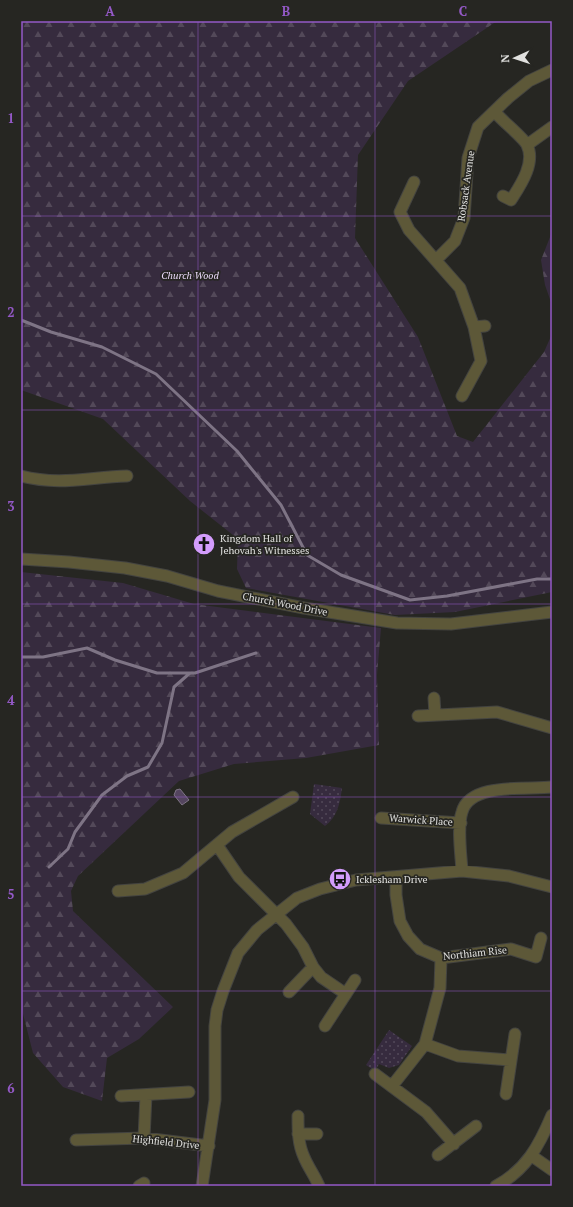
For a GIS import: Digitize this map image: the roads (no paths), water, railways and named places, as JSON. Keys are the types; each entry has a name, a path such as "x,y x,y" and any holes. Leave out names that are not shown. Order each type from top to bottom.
{"street":[{"name":"Robsack Avenue","path":"436,260 455,240 464,218 468,158 478,127 508,98 529,82 552,70"},
{"path":"494,112 527,145 530,158 527,172 511,200 503,196"},
{"path":"527,145 552,127"},
{"path":"414,182 404,191 400,212 409,230 460,288 480,327 481,361 462,396"},
{"path":"21,476 44,481 59,482 121,473"},
{"name":"Church Wood Drive","path":"21,559 125,568 167,576 218,590 304,608 397,623 451,624 552,612"},
{"path":"434,698 435,714"},
{"path":"418,716 497,712 552,728"},
{"path":"462,871 460,823 462,811 468,800 484,792 552,787"},
{"path":"118,891 145,889 183,873 232,832 293,797"},
{"name":"Warwick Place","path":"381,818 460,823"},
{"path":"217,845 239,877 286,924 304,947 313,967 321,977 346,994"},
{"path":"202,1186 215,1100 215,1026 222,991 238,953 257,930 297,898 320,889 356,880 462,871 509,876 552,887"},
{"name":"Northiam Rise","path":"396,877 396,895 400,921 408,936 420,949 441,958 512,949 541,958 541,938"},
{"path":"392,1086 425,1044 440,988 441,958"},
{"path":"289,992 313,967"},
{"path":"325,1026 355,980"},
{"path":"506,1094 515,1034"},
{"path":"425,1044 458,1056 510,1060"},
{"path":"375,1074 426,1112 454,1144"},
{"path":"121,1096 146,1095 182,1089"},
{"path":"144,1138 146,1095"},
{"path":"496,1186 512,1177 532,1156 545,1134 552,1115"},
{"path":"298,1116 298,1134 304,1157 314,1173 319,1186"},
{"path":"438,1154 454,1144 476,1126"},
{"path":"298,1134 317,1134"},
{"name":"Highfield Drive","path":"76,1140 144,1138 209,1146"},
{"path":"532,1156 552,1170"}],"waterway":[{"path":"21,320 51,332 102,347 156,374 237,451 281,505 307,555 341,575 410,600 447,596 537,579 552,579"},
{"path":"21,657 43,657 87,648 115,660 157,673 195,673 256,653"},
{"path":"49,867 68,849 75,832 102,795 127,776 148,767 162,743 174,687 190,673"}],"place":[{"name":"Kingdom Hall of Jehovah's Witnesses","path":"204,544"},
{"name":"Icklesham Drive","path":"340,879"}],"park label":[{"name":"Church Wood","path":"190,275"}]}
